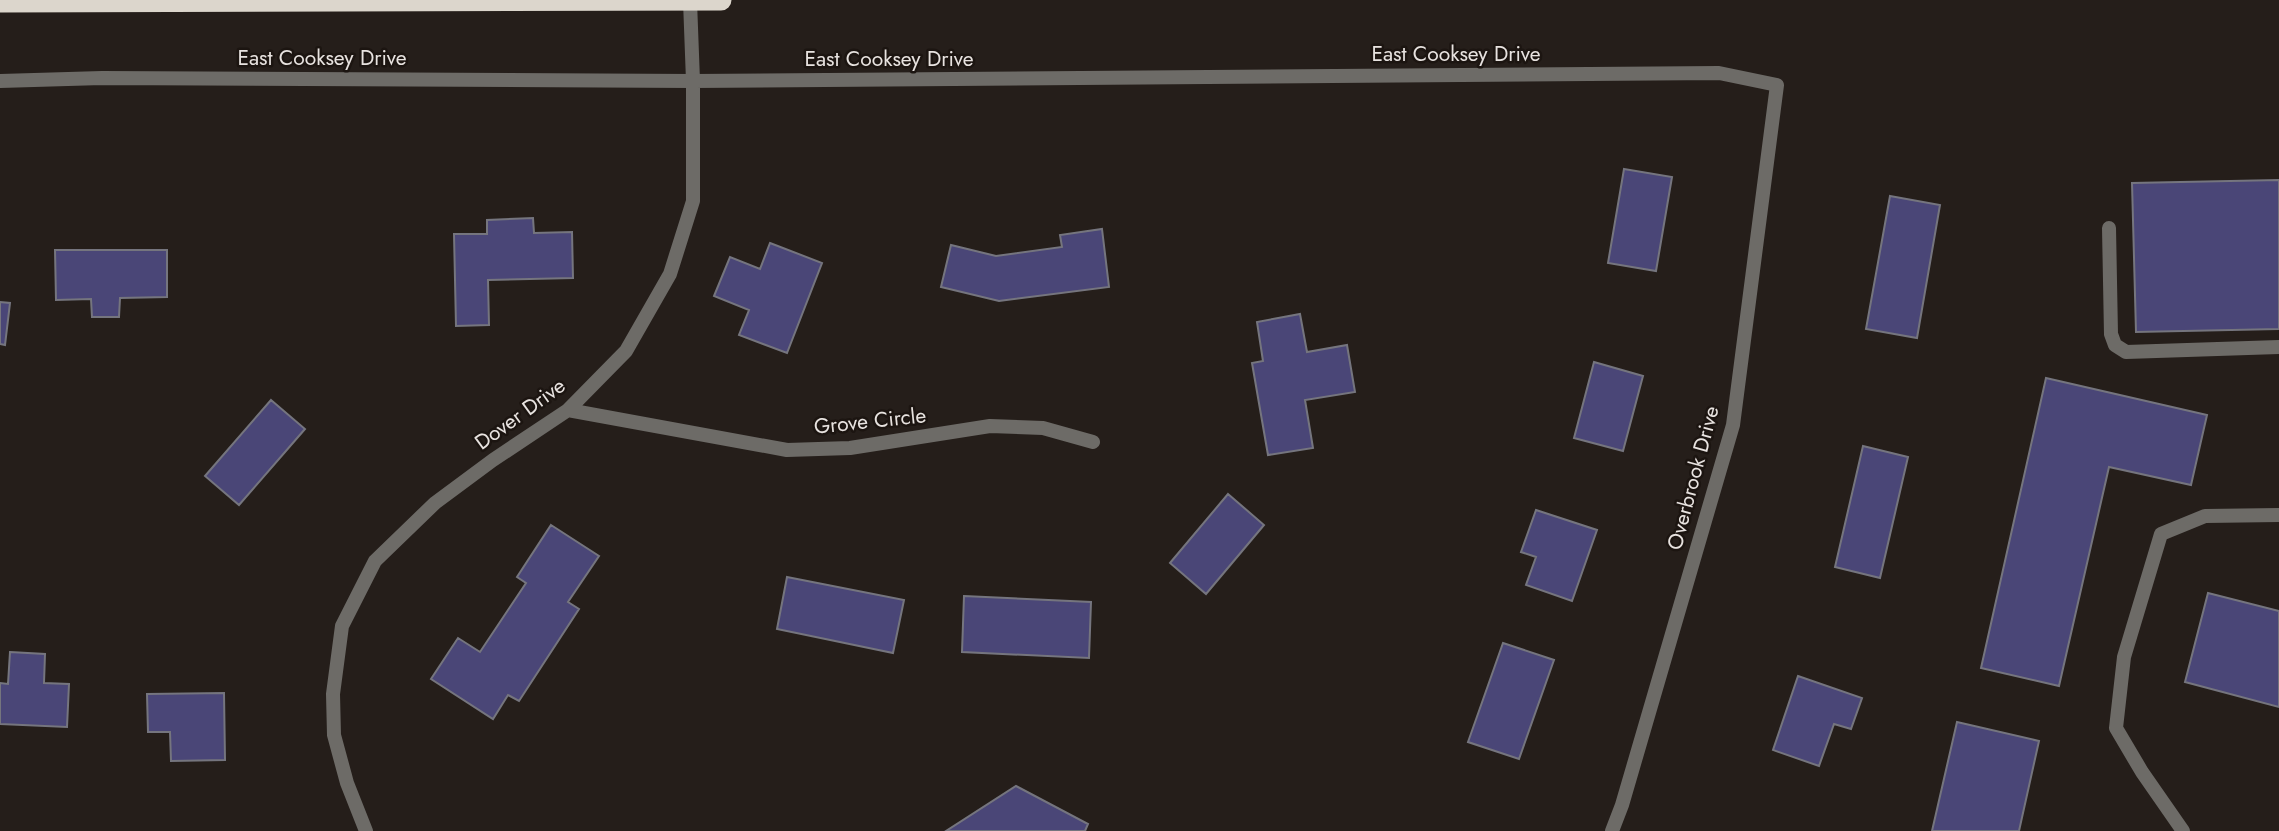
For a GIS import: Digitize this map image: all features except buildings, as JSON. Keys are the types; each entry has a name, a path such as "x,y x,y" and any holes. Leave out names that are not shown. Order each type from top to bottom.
{"highway":[{"path":"0,2 721,0"}],"street":[{"name":"Dover Drive","path":"366,831 346,783 334,735 333,694 342,625 375,562 435,503 568,410 626,351 670,274 693,201 690,1"},
{"name":"East Cooksey Drive","path":"0,81 102,78 693,81 1719,73 1777,85"},
{"name":"Overbrook Drive","path":"1612,831 1622,805 1733,425 1777,85"},
{"path":"2109,228 2111,334 2115,345 2126,352 2279,347"},
{"name":"Grove Circle","path":"568,410 786,450 850,449 990,426 1043,428 1093,442"},
{"path":"2183,831 2141,772 2116,727 2124,657 2161,534 2205,516 2279,515"}]}
